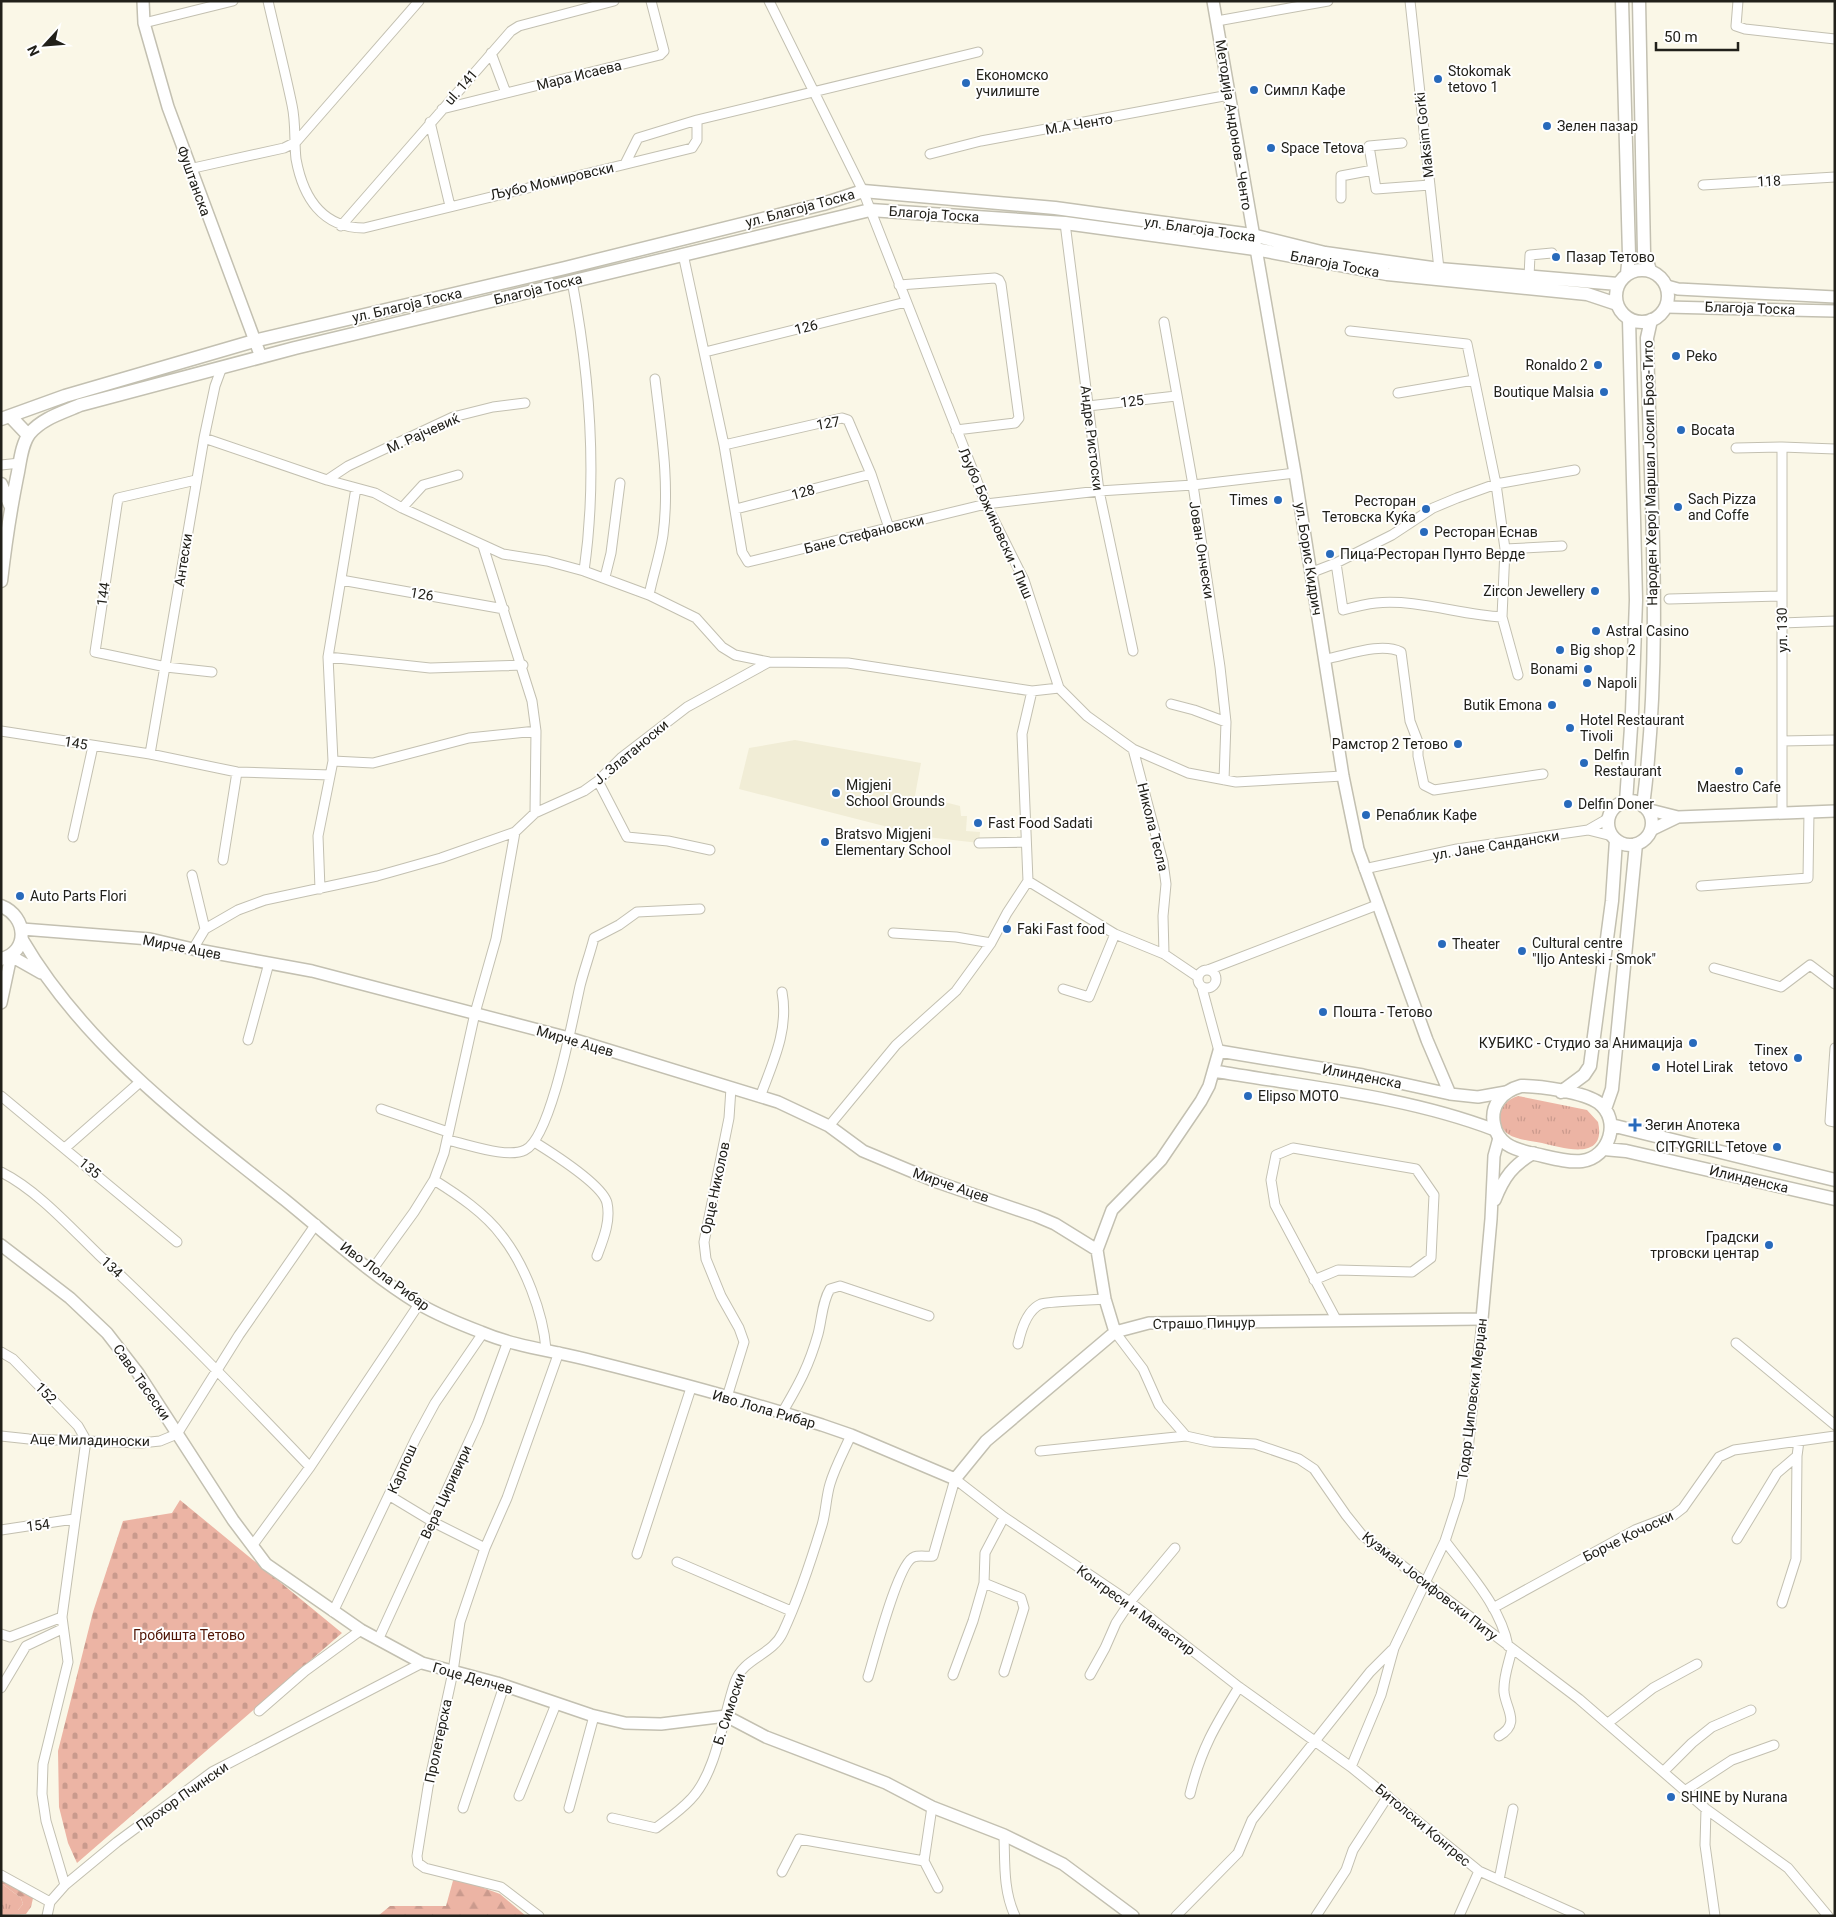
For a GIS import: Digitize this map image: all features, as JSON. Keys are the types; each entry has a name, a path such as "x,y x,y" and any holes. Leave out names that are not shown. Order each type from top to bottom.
{"main road":[{"path":"1622,1 1629,255 1627,274"},
{"path":"1639,1 1644,254 1650,270"},
{"name":"ул. Благоја Тоска","path":"5,418 65,396 254,341 565,268 823,204 863,191 1056,208 1252,235 1325,253 1439,268 1618,284"},
{"name":"Благоја Тоска","path":"28,435 39,424 80,405 222,367 870,210 1065,223 1255,249 1387,274 1587,294 1617,304"},
{"path":"1629,319 1617,304 1615,294 1618,284 1627,274 1638,269 1650,270 1660,276 1667,286 1666,307"},
{"name":"Народен Херој Маршал Јосип Броз-Тито","path":"1626,802 1632,712 1636,600 1629,319 1640,322 1651,320 1660,315 1666,307"},
{"name":"Народен Херој Маршал Јосип Броз-Тито","path":"1651,320 1647,338 1653,590 1652,699 1645,807 1650,815 1651,830"},
{"path":"1,581 10,505 28,435 5,418"},
{"path":"1,484 10,505"},
{"path":"1561,1092 1584,1075 1590,1066 1612,902 1614,838 1609,818 1615,807 1626,802 1645,807"},
{"path":"1614,838 1626,845 1636,844 1647,836 1651,830"},
{"path":"1604,1148 1611,1133 1611,1125 1605,1109 1612,1089 1636,844"},
{"path":"1,906 13,913 20,922 22,934 17,950 6,958"},
{"name":"Илинденска","path":"1506,1092 1521,1086 1561,1092 1591,1098 1605,1109"},
{"path":"1497,1134 1493,1114 1495,1106 1506,1092"},
{"name":"Илинденска","path":"1611,1125 1835,1180"},
{"name":"Илинденска","path":"1497,1134 1513,1148 1534,1154 1582,1161 1598,1154 1604,1148 1626,1151 1835,1199"}],"street":[{"name":"Фуштанска","path":"143,1 144,23 168,108 189,169 261,357"},
{"path":"144,23 233,1"},
{"path":"268,1 293,107 296,158 300,174 314,205 324,216 341,226"},
{"path":"189,169 284,148 296,142 419,1"},
{"name":"ul. 141","path":"341,226 511,31 519,26 614,1"},
{"name":"Мара Исаева","path":"442,109 662,54 664,51 651,1"},
{"name":"Љубо Божиновски - Пиш","path":"768,1 863,191 986,504 1024,580 1059,688 1087,716 1133,750 1188,773 1236,782 1343,776"},
{"name":"Методија Андонов - Ченто","path":"1213,1 1255,249"},
{"path":"1216,21 1328,1"},
{"name":"Maksim Gorki","path":"1410,1 1439,268"},
{"path":"1738,1 1736,26 1745,29 1835,39"},
{"path":"626,164 638,138 697,120 978,52"},
{"path":"491,53 506,93"},
{"name":"М.А Ченто","path":"930,154 980,141 1229,95"},
{"name":"Љубо Момировски","path":"341,226 364,228 692,148 697,140 697,120"},
{"path":"430,122 450,206"},
{"path":"1402,143 1369,146 1376,189 1430,185"},
{"path":"1340,198 1341,176 1373,170"},
{"name":"118","path":"1703,185 1835,177"},
{"name":"Андре Ристоски","path":"1065,223 1099,491 1133,651"},
{"name":"ул. Борис Кидрич","path":"1255,249 1295,473 1310,573 1326,659 1343,776 1364,869 1450,1094"},
{"path":"1529,277 1530,255 1552,252"},
{"name":"Бане Стефановски","path":"683,254 724,445 743,557 748,562 986,504 1099,491 1192,485 1295,473"},
{"path":"899,285 995,278 1001,284 1019,418 1015,423 956,430"},
{"path":"572,281 582,334 592,467 592,487 584,571"},
{"path":"1667,286 1678,289 1835,297"},
{"name":"126","path":"705,352 906,302"},
{"name":"Благоја Тоска","path":"1666,307 1835,311"},
{"name":"Јован Ончески","path":"1164,322 1192,485 1220,667 1226,722 1224,780"},
{"path":"1350,331 1467,344 1496,484 1505,549 1502,617 1518,675"},
{"name":"Антески","path":"150,754 196,480 215,386 222,367"},
{"path":"649,595 663,537 666,499 665,466 655,379"},
{"path":"1398,393 1474,380"},
{"name":"125","path":"1088,406 1176,396"},
{"name":"М. Рајчевиќ","path":"327,480 348,466 453,417 493,407 525,403"},
{"name":"127","path":"724,445 842,418 848,420 871,474 889,528"},
{"path":"204,438 327,480 375,493 402,508 503,554 547,561 605,577 649,595 696,618 722,647 736,655 769,662 848,663 1032,691 1059,688"},
{"name":"ул. 130","path":"1782,447 1782,813"},
{"path":"1736,448 1835,449"},
{"path":"1,465 20,463"},
{"path":"1310,573 1336,563 1392,535 1433,508 1496,484 1575,470"},
{"name":"128","path":"736,509 871,474"},
{"path":"402,508 423,485 458,475"},
{"name":"144","path":"196,480 118,498 95,652 166,667 212,672"},
{"path":"605,577 611,553 620,483"},
{"path":"320,889 318,836 333,761 328,657 356,488"},
{"path":"482,546 523,665 532,701 536,731 535,812"},
{"path":"1505,549 1562,546"},
{"path":"1336,563 1342,610 1377,603 1420,605 1477,616 1502,617"},
{"name":"126","path":"341,580 504,609"},
{"path":"1669,599 1781,596"},
{"path":"1782,623 1835,621"},
{"path":"1326,659 1378,649 1393,648 1401,652 1410,721 1418,742 1418,756 1424,785 1434,790 1544,774"},
{"path":"328,657 430,668 523,665"},
{"name":"Ј. Златаноски","path":"193,949 205,929 238,910 265,900 320,889 441,858 516,832 535,812 584,790 598,781 622,757 687,707 769,662"},
{"path":"829,1126 896,1045 956,991 991,943 1028,881 1022,734 1032,691"},
{"path":"1171,704 1226,722"},
{"name":"145","path":"1,731 150,754 237,772 330,775"},
{"path":"333,761 373,763 469,738 536,731"},
{"path":"1782,741 1835,740"},
{"path":"73,838 93,746"},
{"name":"Никола Тесла","path":"1133,750 1164,870 1166,884 1163,916 1164,954"},
{"path":"223,860 237,772"},
{"path":"598,781 627,837 668,841 710,850"},
{"path":"1645,807 1678,817 1835,811"},
{"path":"1701,886 1808,878 1809,812"},
{"path":"1651,830 1678,817"},
{"path":"1588,830 1609,818"},
{"path":"1588,830 1614,838"},
{"name":"ул. Јане Сандански","path":"1364,869 1456,849 1588,830"},
{"path":"372,1270 414,1212 434,1180 448,1136 475,1013 496,939 516,832"},
{"path":"979,843 1026,842"},
{"path":"192,875 205,929"},
{"path":"1028,881 1115,934 1164,954 1198,977 1210,1012 1219,1051 1209,1086 1182,1132 1161,1160 1112,1210 1097,1250 1105,1299 1115,1332 1143,1369 1159,1405 1186,1436"},
{"path":"1198,977 1204,970 1232,962 1377,905"},
{"path":"381,1109 448,1136 513,1154 526,1150 536,1143 543,1128 569,1038 594,938 619,925 626,917 637,912 700,909"},
{"path":"893,933 956,936 991,943"},
{"path":"22,934 42,974"},
{"name":"Мирче Ацев","path":"22,934 150,939 312,971 412,999 475,1013 569,1038 760,1097 805,1113 829,1126 863,1151 937,1182 1055,1224 1097,1250"},
{"path":"1064,989 1088,997 1115,934"},
{"path":"1,1003 6,958 42,974"},
{"path":"1202,988 1210,988 1215,984 1232,962"},
{"path":"248,1040 269,963"},
{"path":"1714,968 1781,987 1810,965 1835,984"},
{"path":"1208,970 1215,974 1210,1012"},
{"name":"Иво Лола Рибар","path":"42,974 96,1036 140,1082 179,1117 372,1270 419,1304 483,1333 508,1341 559,1352 727,1397 851,1435 955,1479"},
{"path":"760,1097 784,1027 785,1009 782,992"},
{"path":"1835,1048 1830,1121 1835,1122"},
{"name":"Илинденска","path":"1219,1051 1357,1074 1450,1094 1478,1097 1506,1092"},
{"name":"Илинденска","path":"1214,1071 1402,1104 1472,1121 1497,1134"},
{"path":"1352,1095 1357,1074"},
{"path":"65,1148 140,1082"},
{"name":"Орце Николов","path":"727,1397 744,1342 739,1328 721,1296 706,1259 704,1242 729,1118 731,1088"},
{"name":"135","path":"1,1096 177,1242"},
{"name":"Тодор Циповски Мерџан","path":"1351,1767 1381,1695 1394,1648 1446,1541 1459,1498 1468,1450 1482,1318 1497,1134"},
{"path":"536,1143 576,1170 602,1194 607,1202 607,1228 597,1256"},
{"path":"1314,1280 1338,1270 1412,1272 1431,1258 1434,1195 1416,1169 1292,1148 1276,1155 1271,1180 1275,1205 1314,1280 1337,1321"},
{"path":"1492,1211 1508,1173 1519,1162 1534,1154"},
{"name":"134","path":"1,1172 53,1211 218,1369 310,1467"},
{"path":"434,1180 456,1194 502,1236 532,1292 544,1331 546,1349"},
{"path":"177,1434 277,1279 316,1224"},
{"name":"Саво Тасески","path":"1,1245 70,1298 107,1333 138,1372 252,1546"},
{"path":"782,1413 805,1375 818,1333 826,1296 830,1289 840,1286 929,1316"},
{"path":"1018,1344 1022,1328 1030,1315 1042,1304 1105,1299"},
{"path":"252,1546 310,1467 419,1304"},
{"name":"Страшо Пинџур","path":"955,1479 986,1441 1115,1332 1149,1323 1482,1318"},
{"name":"Карпош","path":"333,1612 390,1496 416,1438 435,1403 483,1333"},
{"name":"Вера Циривири","path":"378,1640 478,1422 508,1341"},
{"path":"1736,1342 1835,1425"},
{"name":"152","path":"1,1352 12,1360 78,1426 86,1440"},
{"name":"Пролетерска","path":"539,1916 501,1887 425,1868 418,1863 416,1856 428,1787 453,1672 460,1622 484,1548 507,1498 559,1352"},
{"path":"637,1554 691,1388"},
{"name":"Аце Миладиноски","path":"1,1436 29,1439 141,1443 160,1441 177,1434"},
{"name":"Б. Симоски","path":"612,1818 656,1828 692,1798 706,1774 726,1716 734,1682 741,1668 748,1662 771,1650 782,1634 823,1523 831,1481 851,1435"},
{"name":"Кузман Јосифовски Питу","path":"1040,1451 1186,1436 1213,1442 1255,1444 1298,1458 1314,1469 1346,1516 1362,1535 1608,1723 1706,1808 1788,1868 1828,1916"},
{"name":"Борче Кочоски","path":"1493,1608 1635,1530 1674,1515 1683,1508 1719,1457 1734,1450 1835,1436"},
{"path":"65,1885 46,1821 42,1794 43,1764 68,1662 62,1629 62,1617 86,1440"},
{"path":"1782,1603 1796,1559 1799,1441"},
{"path":"1738,1539 1777,1473 1798,1456"},
{"path":"868,1677 895,1588 906,1563 914,1557 933,1556 955,1479"},
{"name":"Конгреси и Манастир","path":"955,1479 1004,1517 1130,1602 1316,1743"},
{"path":"390,1496 433,1522 484,1548"},
{"path":"953,1676 973,1621 984,1583 985,1553 1004,1517"},
{"name":"154","path":"1,1530 74,1519"},
{"path":"1446,1541 1493,1608 1506,1633 1510,1648 1504,1679 1504,1692 1511,1713 1510,1726 1506,1732 1499,1736"},
{"name":"Гоце Делчев","path":"252,1546 266,1564 333,1612 378,1640 422,1663 504,1686 594,1716 626,1723 660,1724 726,1716"},
{"path":"1090,1675 1106,1648 1116,1623 1130,1602 1175,1548"},
{"path":"677,1562 791,1611"},
{"path":"984,1583 1021,1598 1024,1608 1004,1672"},
{"path":"1,1634 10,1637 62,1617"},
{"path":"1,1688 26,1646 62,1629"},
{"path":"259,1711 305,1672 361,1630"},
{"name":"Тодор Циповски Мерџан","path":"1176,1916 1238,1853 1252,1820 1316,1743 1370,1672 1394,1648"},
{"name":"Прохор Пчински","path":"47,1916 50,1902 65,1885 117,1842 212,1772 422,1663"},
{"path":"1608,1723 1653,1688 1697,1664"},
{"path":"463,1808 504,1686"},
{"path":"1190,1794 1198,1764 1211,1731 1240,1687"},
{"path":"519,1796 556,1704"},
{"path":"1664,1772 1692,1743 1712,1728 1751,1710"},
{"path":"569,1808 594,1716"},
{"path":"726,1716 766,1737 886,1783 932,1807 1004,1835 1063,1864 1133,1916"},
{"name":"Битолски Конгрес","path":"1316,1743 1388,1796 1479,1871 1563,1912 1580,1916"},
{"path":"1686,1790 1732,1760 1774,1745"},
{"path":"1316,1916 1346,1870 1353,1850 1388,1796"},
{"path":"932,1807 924,1861 938,1888"},
{"path":"1706,1808 1705,1845 1715,1916"},
{"path":"1499,1880 1513,1809"},
{"path":"1004,1835 1006,1886 1008,1900 1015,1916"},
{"path":"782,1872 799,1839 924,1861"},
{"path":"1459,1916 1479,1871"},
{"path":"1,1875 50,1902"}],"shaded area":[{"name":"Migjeni School Grounds","path":"795,740 921,763 914,801 929,798 960,806 961,816 967,816 966,831 980,832 979,843 927,837 739,789 749,748"}],"green space":[{"path":"1518,1096 1587,1110 1598,1122 1599,1135 1596,1143 1590,1148 1571,1149 1520,1139 1508,1134 1500,1124 1500,1112 1507,1102"},
{"name":"Гробишта Тетово","path":"180,1500 342,1633 77,1863 68,1843 59,1807 58,1751 93,1612 123,1521 172,1513"},
{"path":"1,1875 34,1894 31,1907 26,1914 1,1915 1,1910 18,1910 23,1904 21,1898 1,1883"},
{"path":"454,1877 500,1894 526,1916 378,1916 390,1906 446,1906"},
{"path":"1,1883 21,1898 23,1904 18,1910 1,1910"}],"place":[{"name":"Stokomak tetovo 1","path":"1438,79"},
{"name":"Економско училиште","path":"966,83"},
{"name":"Симпл Кафе","path":"1254,90"},
{"name":"Зелен пазар","path":"1547,126"},
{"name":"Space Tetova","path":"1271,148"},
{"name":"Пазар Тетово","path":"1556,257"},
{"name":"Peko","path":"1676,356"},
{"name":"Ronaldo 2","path":"1598,365"},
{"name":"Boutique Malsia","path":"1604,392"},
{"name":"Bocata","path":"1681,430"},
{"name":"Times","path":"1278,500"},
{"name":"Sach Pizza and Coffe","path":"1678,507"},
{"name":"Ресторан Тетовска Куќа","path":"1426,509"},
{"name":"Ресторан Еснав","path":"1424,532"},
{"name":"Пица-Ресторан Пунто Верде","path":"1330,554"},
{"name":"Zircon Jewellery","path":"1595,591"},
{"name":"Astral Casino","path":"1596,631"},
{"name":"Big shop 2","path":"1560,650"},
{"name":"Bonami","path":"1588,669"},
{"name":"Napoli","path":"1587,683"},
{"name":"Butik Emona","path":"1552,705"},
{"name":"Hotel Restaurant Tivoli","path":"1570,728"},
{"name":"Рамстор 2 Тетово","path":"1458,744"},
{"name":"Delfin Restaurant","path":"1584,763"},
{"name":"Maestro Cafe","path":"1739,771"},
{"name":"Migjeni School Grounds","path":"836,793"},
{"name":"Delfin Doner","path":"1568,804"},
{"name":"Репаблик Кафе","path":"1366,815"},
{"name":"Fast Food Sadati","path":"978,823"},
{"name":"Bratsvo Migjeni Elementary School","path":"825,842"},
{"name":"Auto Parts Flori","path":"20,896"},
{"name":"Faki Fast food","path":"1007,929"},
{"name":"Theater","path":"1442,944"},
{"name":"Cultural centre \"Iljo Anteski - Smok\"","path":"1522,951"},
{"name":"Пошта - Тетово","path":"1323,1012"},
{"name":"КУБИКС - Студио за Анимација","path":"1693,1043"},
{"name":"Tinex tetovo","path":"1798,1058"},
{"name":"Hotel Lirak","path":"1656,1067"},
{"name":"Elipso MOTO","path":"1248,1096"},
{"name":"Зегин Апотека","path":"1635,1125"},
{"name":"CITYGRILL Tetove","path":"1777,1147"},
{"name":"Градски трговски центар","path":"1769,1245"},
{"name":"SHINE by Nurana","path":"1671,1797"}]}
